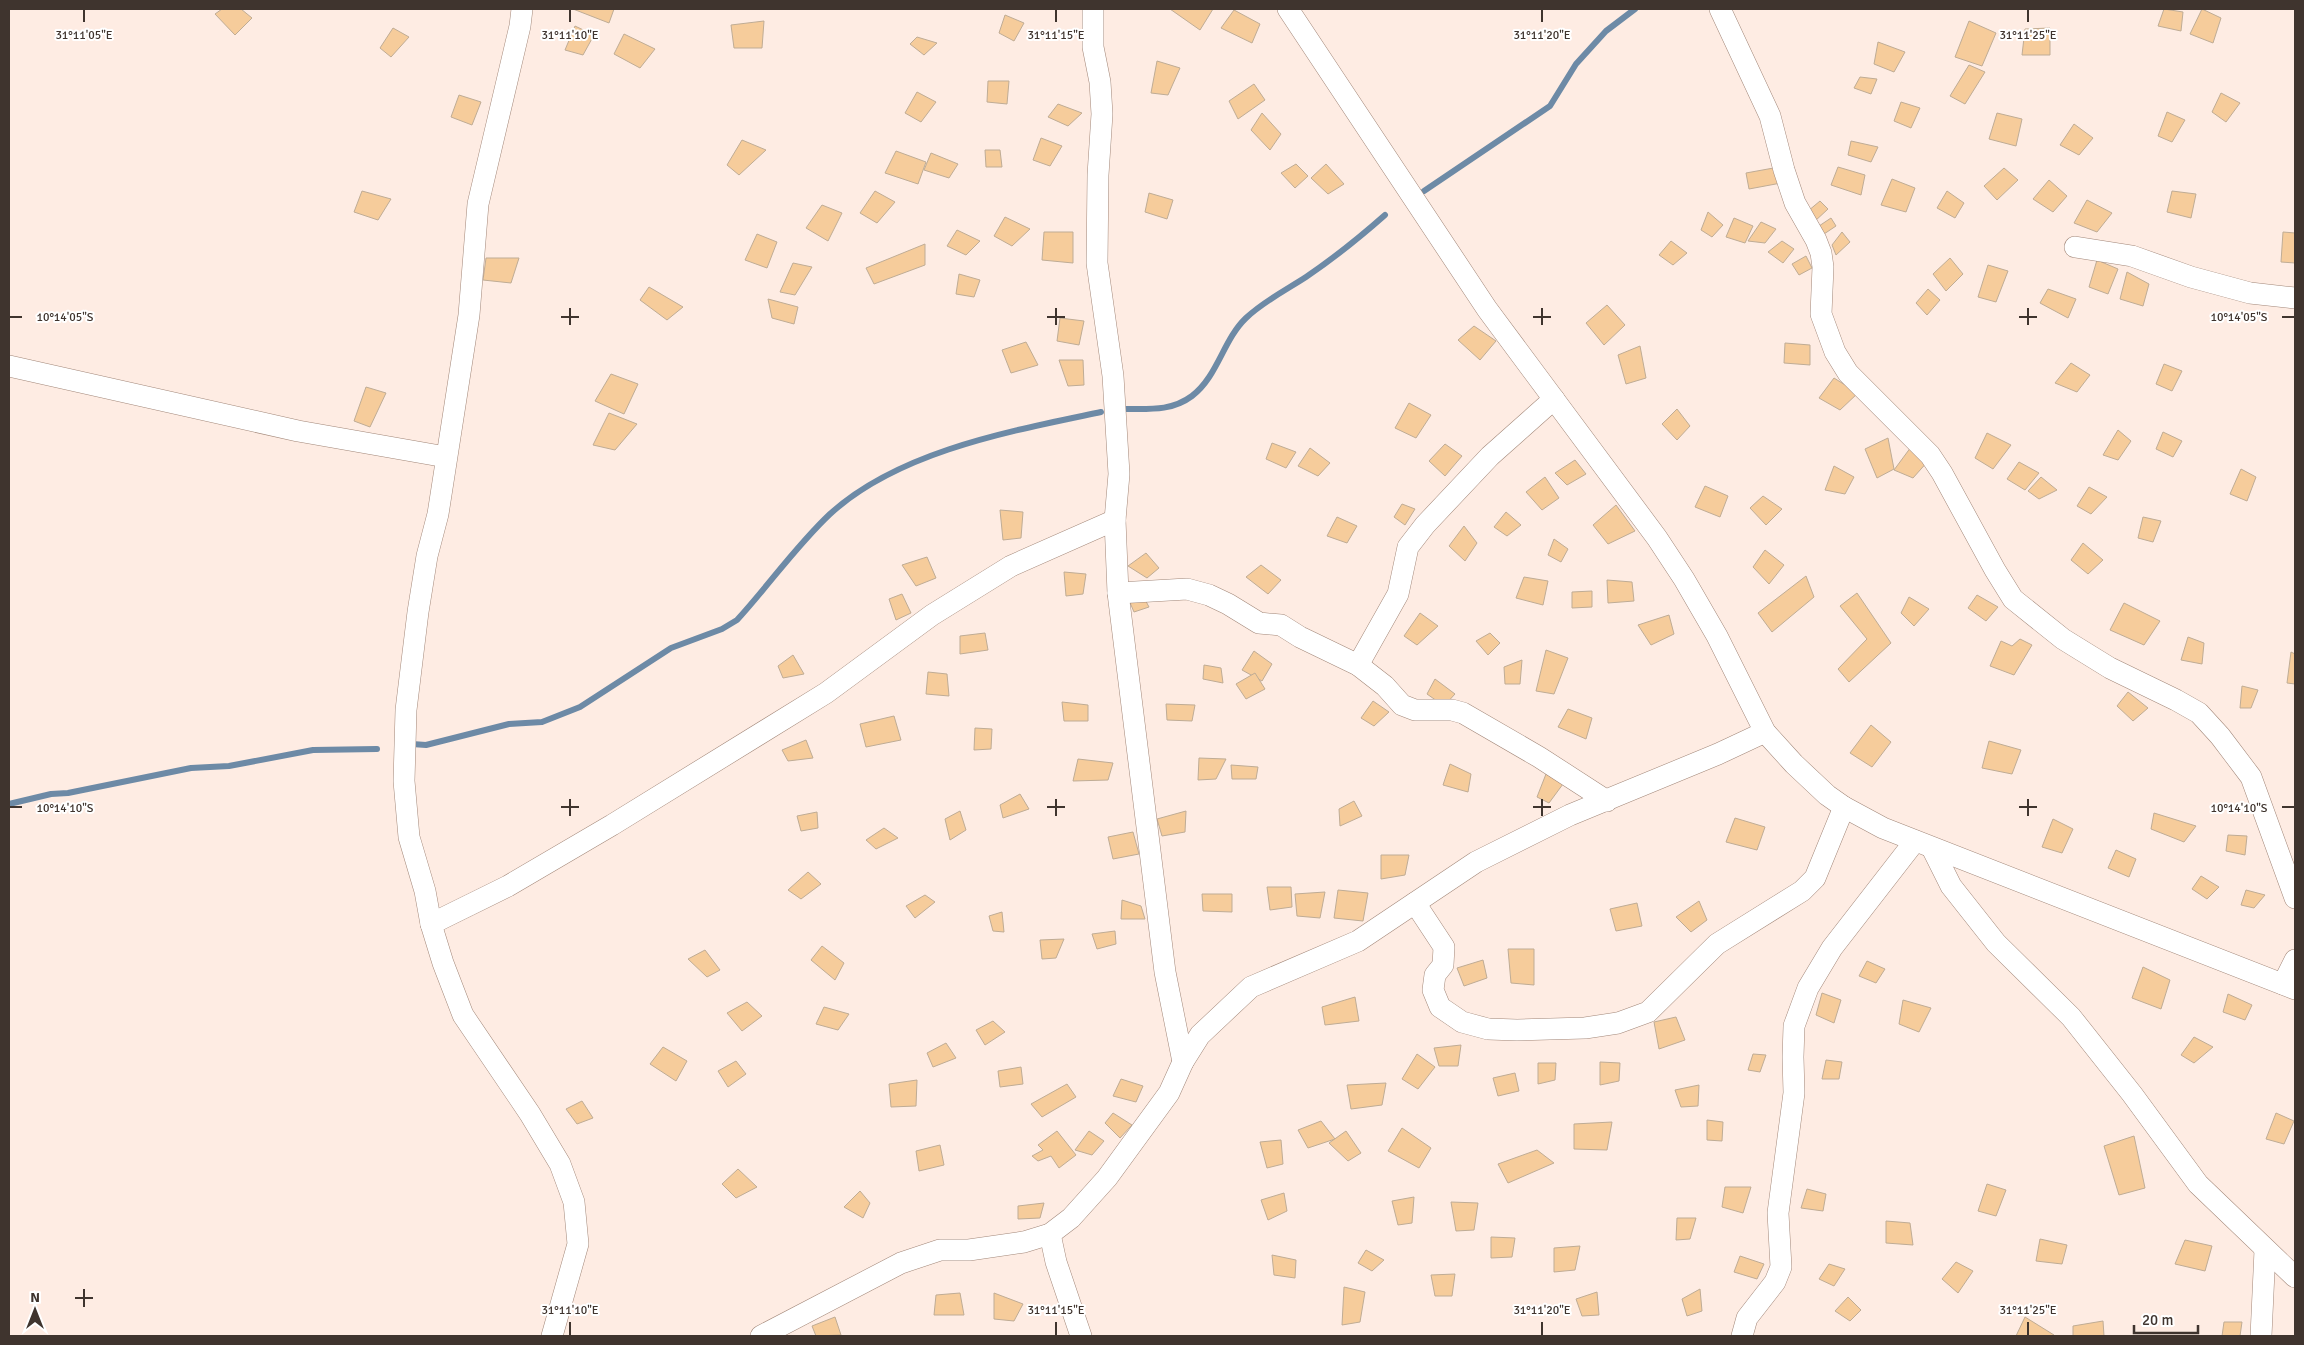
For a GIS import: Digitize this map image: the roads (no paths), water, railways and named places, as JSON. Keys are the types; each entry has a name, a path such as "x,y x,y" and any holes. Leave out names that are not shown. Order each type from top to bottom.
{"street":[{"path":"522,9 520,26 478,204 469,315 438,514 427,556 418,612 406,710 404,781 409,837 443,964 464,1015 530,1114 560,1164 574,1202 578,1244 552,1336"},
{"path":"1094,9 1093,47 1100,82 1102,114 1098,174 1097,263 1113,376 1119,474 1116,520 1118,593 1166,972 1183,1062"},
{"path":"1288,9 1487,309 1657,538 1684,579 1717,636 1765,732 1794,764 1827,795 1844,807 1883,828 2289,986 2295,960"},
{"path":"1720,9 1770,116 1795,203 1816,240 1821,253 1823,267 1821,314 1835,352 1848,373 1930,455 1942,473 1994,570 2013,599 2063,639 2110,668 2176,700 2198,713 2220,736 2251,776 2295,898"},
{"path":"2075,247 2132,256 2190,277 2250,292 2295,298"},
{"path":"9,366 289,429 446,457"},
{"path":"1358,664 1398,594 1408,547 1425,525 1490,456 1554,398"},
{"path":"431,924 508,886 612,825 826,693 932,616 1011,566 1116,520"},
{"path":"1118,593 1187,589 1208,595 1228,604 1259,622 1281,625 1300,637 1358,664 1384,686 1402,705 1415,710 1452,710 1463,713 1538,757 1607,801"},
{"path":"761,1336 901,1263 922,1255 940,1250 969,1250 1024,1242 1050,1234 1071,1218 1107,1178 1169,1093 1183,1062 1200,1035 1250,987 1358,941 1476,862 1570,815 1718,754 1765,732"},
{"path":"1415,903 1444,947 1443,964 1435,976 1433,990 1440,1007 1462,1022 1488,1029 1517,1030 1585,1028 1618,1023 1648,1012 1717,944 1802,891 1815,878 1844,807"},
{"path":"1924,844 1951,886 1996,943 2071,1017 2132,1094 2198,1184 2295,1277"},
{"path":"1742,1336 1748,1318 1775,1282 1781,1267 1778,1213 1794,1094 1794,1026 1808,988 1832,948 1924,844"},
{"path":"1050,1234 1056,1262 1081,1336"},
{"path":"2261,1336 2265,1250"}],"waterway":[{"path":"1424,191 1550,106 1576,64 1606,31 1635,9"},
{"path":"1126,409 1169,407 1192,396 1208,378 1238,327 1246,318 1268,301 1326,263 1385,215"},
{"path":"412,744 426,745 509,724 542,722 580,707 671,648 722,629 737,620 806,539 830,514 858,492 889,474 958,446 1030,427 1101,412"},
{"path":"9,804 51,794 68,793 191,768 229,766 313,750 377,749"}]}
